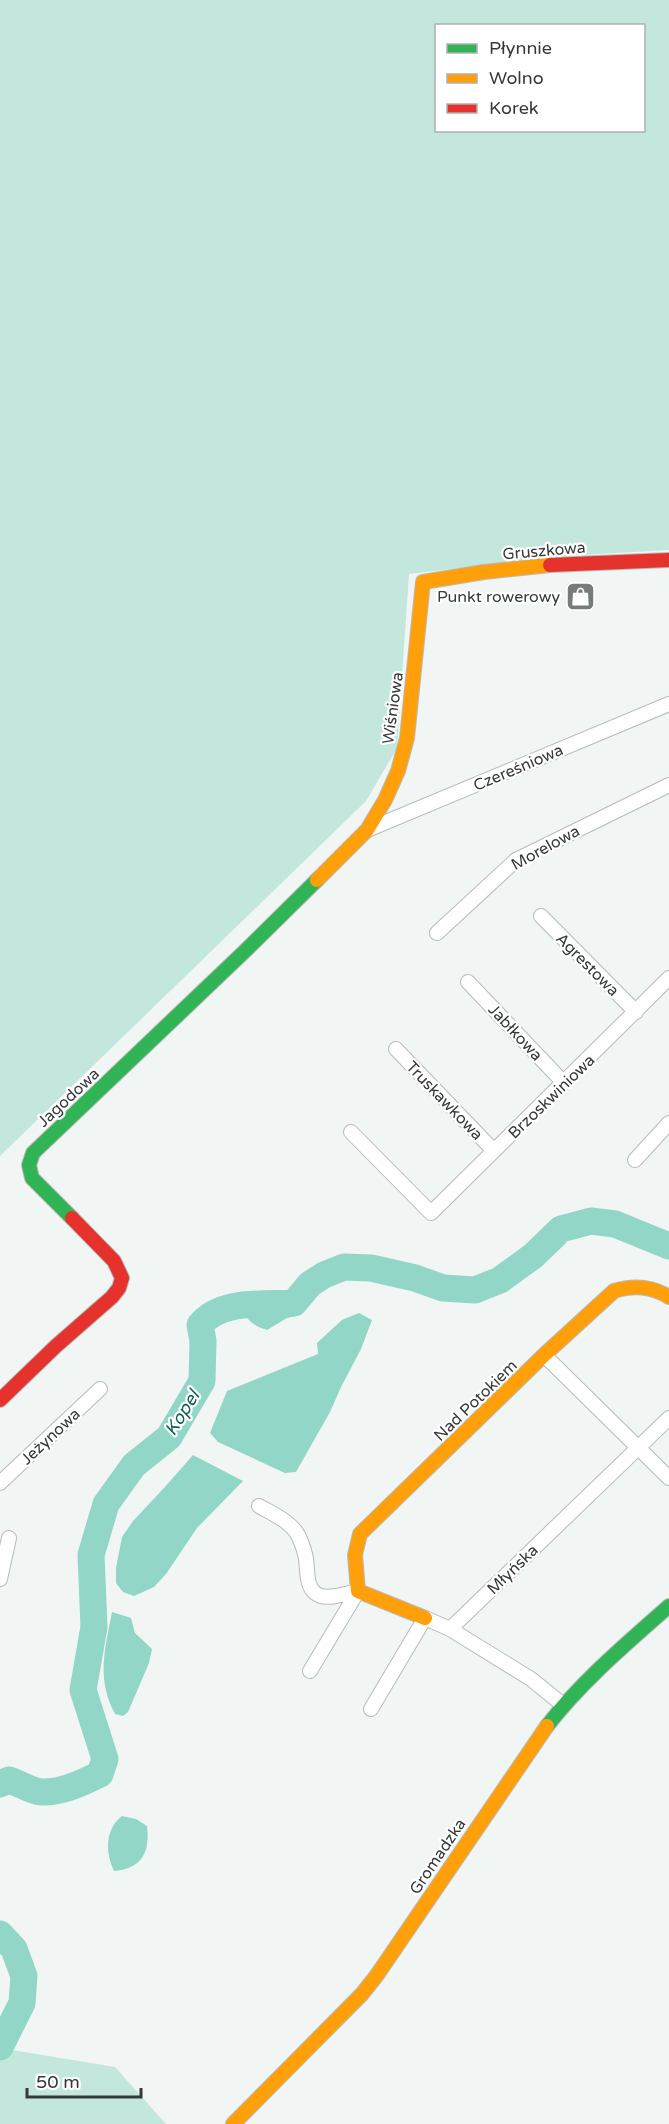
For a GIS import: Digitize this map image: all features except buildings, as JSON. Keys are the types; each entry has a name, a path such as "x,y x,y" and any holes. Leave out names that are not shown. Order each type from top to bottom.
{"street":[{"name":"Gruszkowa","path":"423,582 518,568 669,560"},
{"name":"Wiśniowa","path":"367,830 385,800 398,771 407,738 423,582"},
{"name":"Czereśniowa","path":"367,830 669,704"},
{"name":"Morelowa","path":"437,933 516,860 669,785"},
{"name":"Jagodowa","path":"0,1400 56,1346 112,1297 119,1288 122,1278 114,1262 32,1178 28,1167 33,1153 245,951 367,830"},
{"name":"Agrestowa","path":"541,916 636,1012"},
{"name":"Brzoskwiniowa","path":"351,1132 431,1213 669,978"},
{"name":"Jabłkowa","path":"468,982 564,1083"},
{"name":"Truskawkowa","path":"396,1049 494,1151"},
{"path":"635,1160 669,1123"},
{"name":"Nad Potokiem","path":"358,1591 354,1559 355,1546 360,1534 544,1355 614,1291 627,1286 639,1286 656,1289 669,1297"},
{"path":"544,1355 669,1478"},
{"name":"Jeżynowa","path":"0,1483 100,1389"},
{"name":"Młyńska","path":"450,1629 669,1418"},
{"path":"259,1506 283,1520 298,1535 306,1559 308,1582 314,1592 321,1596 329,1596 358,1591 450,1629 531,1679 563,1705"},
{"path":"0,1579 9,1538"},
{"path":"310,1671 358,1591"},
{"name":"Gromadzka","path":"233,2124 362,1994 516,1768 563,1705 600,1667 669,1606"},
{"path":"371,1709 425,1618"}],"shaded area":[{"path":"0,0 669,0 669,550 563,556 409,574 397,748 366,801 0,1156"},
{"path":"280,1291 295,1293 296,1316 287,1318 267,1330 250,1321 239,1306 252,1294"},
{"path":"359,1313 372,1320 361,1349 330,1412 296,1472 285,1473 218,1442 210,1433 227,1391 318,1354 317,1343 342,1320"},
{"path":"193,1455 243,1481 197,1528 166,1574 154,1587 134,1596 123,1592 116,1583 116,1568 122,1537 133,1521"},
{"path":"112,1612 131,1618 135,1633 152,1649 149,1663 128,1712 123,1716 115,1714 109,1701 104,1676 105,1651"},
{"path":"122,1816 136,1819 147,1826 147,1844 138,1863 114,1871 109,1857 108,1842 112,1828"},
{"path":"0,2048 115,2067 166,2124 0,2124"}],"waterway":[{"name":"Kopel","path":"0,1784 9,1780 37,1791 49,1792 71,1787 100,1774 105,1759 83,1690 94,1627 91,1555 106,1504 134,1465 169,1437 202,1381 203,1341 200,1325 209,1317 219,1311 243,1305 294,1303 310,1284 344,1267 371,1268 415,1278 443,1288 475,1290 500,1280 533,1256 561,1229 591,1221 615,1224 669,1246"},
{"name":"Kopel","path":"0,1934 14,1949 24,1976 22,2003 0,2047"}],"traffic: fast":[{"path":"72,1218 32,1178 29,1165 33,1153 317,880"},
{"path":"547,1726 590,1678 669,1606"}],"traffic: slow":[{"path":"317,880 367,830 385,800 398,771 407,738 423,582 484,572 550,565"},
{"path":"425,1618 358,1591 355,1555 360,1534 544,1355 614,1291 642,1288 669,1297"},
{"path":"233,2124 362,1994 377,1975 547,1726"}],"traffic: jam":[{"path":"550,565 669,560"},
{"path":"0,1400 119,1288 122,1278 114,1261 72,1218"}],"place":[{"name":"Punkt rowerowy","path":"581,596"}]}
